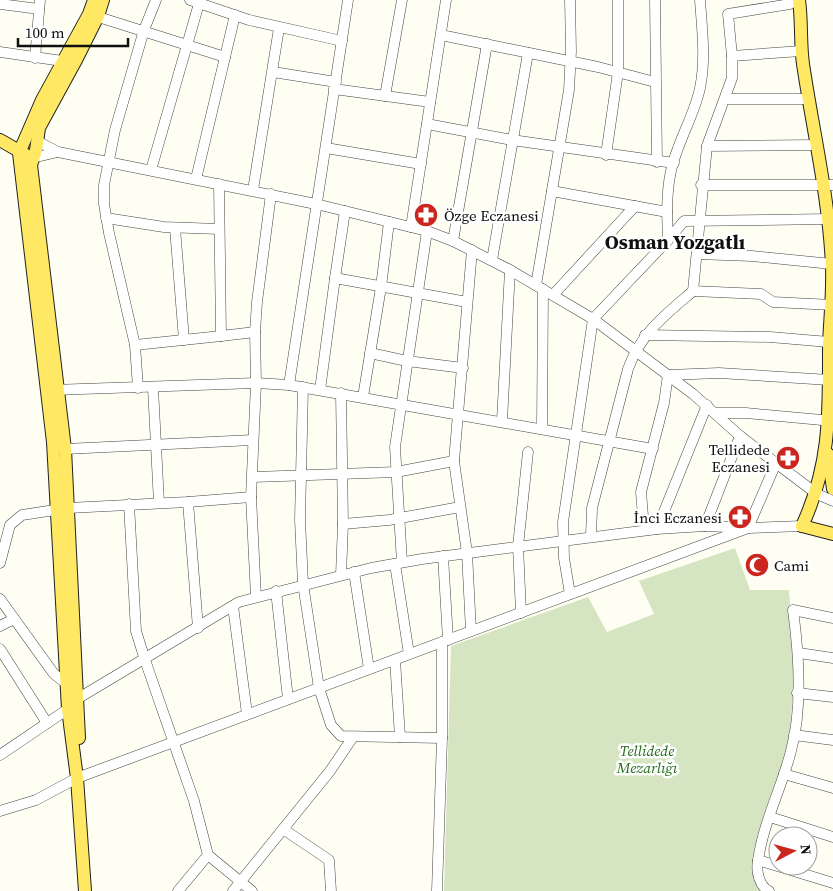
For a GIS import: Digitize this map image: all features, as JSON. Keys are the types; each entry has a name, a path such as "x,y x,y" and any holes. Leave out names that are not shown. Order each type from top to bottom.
{"main road":[{"path":"93,15 94,0"},
{"path":"73,704 67,684 62,509 65,449 54,390 19,153 39,128 69,62 93,15 103,0"},
{"path":"793,1 816,145 828,185 833,305 829,342 831,358 831,421 817,494 802,526"},
{"path":"1,140 30,140"},
{"path":"1,140 19,153 32,158"},
{"path":"30,140 36,150 32,158 33,193 54,390 76,778 85,891"},
{"path":"827,444 833,485"},
{"path":"802,526 833,527"},
{"path":"802,526 833,534"}],"street":[{"path":"138,388 135,345 103,198 107,161 144,30 156,0"},
{"path":"289,385 348,0"},
{"path":"385,96 402,0"},
{"path":"411,227 446,0"},
{"path":"542,429 540,287 571,62 570,0"},
{"path":"606,155 618,72 618,0"},
{"path":"655,0 656,162"},
{"path":"668,240 667,212 674,163 692,117 700,86 703,42 700,0"},
{"path":"151,170 196,1 236,16 279,28 342,41"},
{"path":"591,536 592,508 628,370 635,350 645,336 693,291 701,186 707,146 732,78 728,14 793,1"},
{"path":"0,4 40,4 35,58"},
{"path":"93,15 225,57"},
{"path":"196,179 236,16"},
{"path":"253,190 279,28"},
{"path":"441,35 618,72 655,82"},
{"path":"453,241 470,133 488,44"},
{"path":"0,52 69,62"},
{"path":"732,56 801,52"},
{"path":"492,260 528,53"},
{"path":"273,72 385,96 430,102"},
{"path":"725,99 808,99"},
{"path":"427,124 470,133 606,155 674,163"},
{"path":"30,140 58,152 316,204 427,231 453,241 510,270 593,319 707,405 740,436 817,494 833,501"},
{"path":"707,146 816,145"},
{"path":"326,148 421,164"},
{"path":"32,158 58,152"},
{"path":"219,184 221,336"},
{"path":"701,186 828,185"},
{"path":"552,191 667,212"},
{"path":"256,597 251,497 257,302 271,194"},
{"path":"553,295 635,206"},
{"path":"320,390 345,211"},
{"path":"106,218 175,228 219,229"},
{"path":"570,594 564,558 563,522 593,319 684,221 828,220"},
{"path":"362,397 381,287 388,222"},
{"path":"175,228 184,340"},
{"path":"409,654 399,563 400,518 395,447 427,231"},
{"path":"471,631 467,553 454,462 472,250"},
{"path":"697,254 752,256 832,264"},
{"path":"502,421 510,270"},
{"path":"335,278 468,302"},
{"path":"693,291 761,294 773,302 833,305"},
{"path":"135,345 256,332"},
{"path":"645,336 770,337 829,342"},
{"path":"370,353 407,361 463,368"},
{"path":"668,374 720,372 830,380"},
{"path":"652,529 644,516 641,492 664,403 668,374"},
{"path":"54,390 256,383 289,385 502,421 652,449"},
{"path":"303,387 303,476 300,520 303,584 319,688 331,725 341,736 442,738"},
{"path":"153,388 159,503"},
{"path":"341,393 343,524 341,575"},
{"path":"652,529 707,405"},
{"path":"717,413 746,413 831,421"},
{"path":"705,526 740,436"},
{"path":"65,449 253,440"},
{"path":"522,613 518,546 528,452"},
{"path":"253,477 396,472 454,462"},
{"path":"0,811 36,800 76,778 748,528 776,463"},
{"path":"0,564 10,525 22,515 62,509 251,497"},
{"path":"188,502 198,628"},
{"path":"129,504 136,631 194,801 208,855 252,891"},
{"path":"343,524 400,518 460,507"},
{"path":"1,751 47,723 73,704 233,606 256,597 303,584 399,563 591,536 652,529 705,526 748,528 802,526"},
{"path":"438,891 445,641 443,556"},
{"path":"354,572 369,669"},
{"path":"276,592 288,699"},
{"path":"0,599 54,674 67,684"},
{"path":"233,606 247,714"},
{"path":"769,891 760,881 758,860 794,734 800,667 793,610 833,618"},
{"path":"0,626 14,619"},
{"path":"0,649 47,723"},
{"path":"799,653 833,658"},
{"path":"395,660 400,737"},
{"path":"797,693 833,697"},
{"path":"794,734 833,740"},
{"path":"233,891 330,771 353,737"},
{"path":"784,774 833,788"},
{"path":"770,817 833,837"},
{"path":"283,829 328,860 331,891"},
{"path":"178,891 208,855"},
{"path":"758,860 833,883"}],"green space":[{"name":"Tellidede Mezarlığı","path":"735,548 750,590 789,590 795,665 789,747 763,834 753,879 763,891 444,891 451,646 588,597 607,632 654,614 639,581"}],"place":[{"name":"Özge Eczanesi","path":"426,215"},
{"name":"Tellidede Eczanesi","path":"788,458"},
{"name":"İnci Eczanesi","path":"740,517"},
{"name":"Cami","path":"757,565"}],"district":[{"name":"Osman Yozgatlı","path":"675,242"}]}
